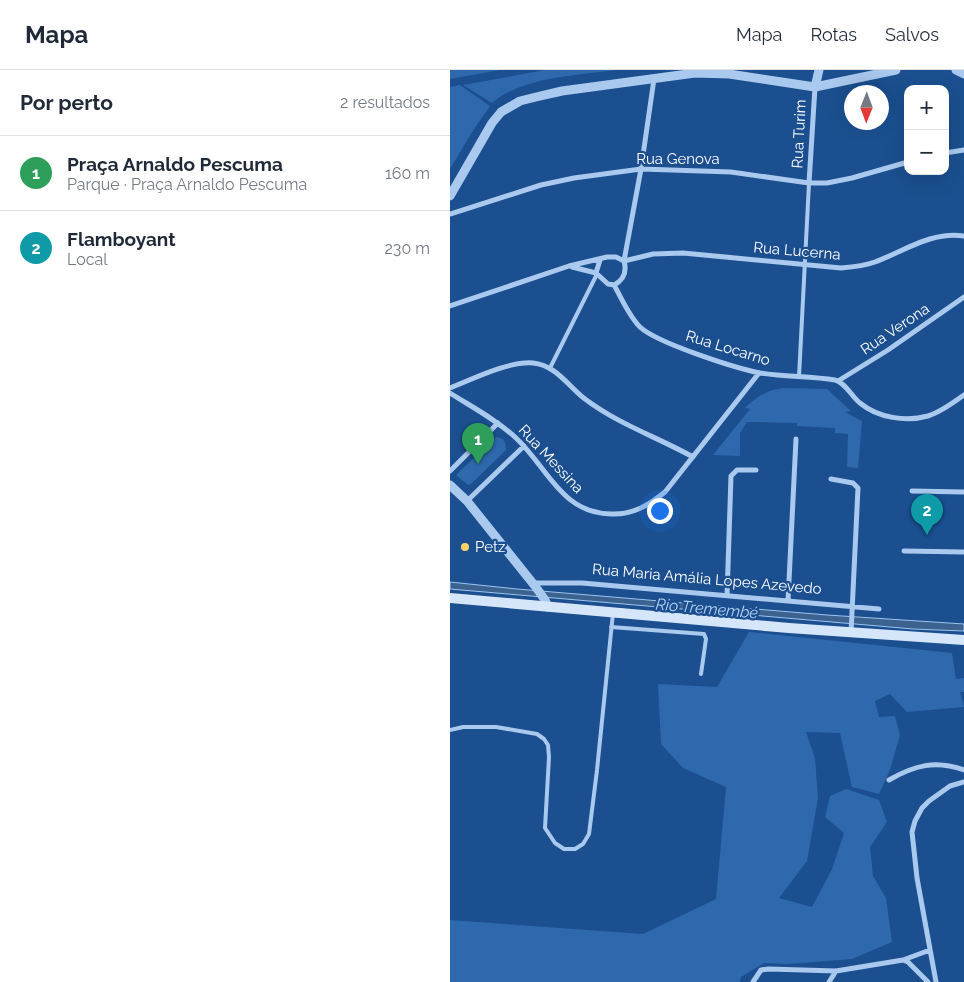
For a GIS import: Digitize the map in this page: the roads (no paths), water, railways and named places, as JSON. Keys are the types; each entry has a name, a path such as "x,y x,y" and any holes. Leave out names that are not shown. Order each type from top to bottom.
{"main road":[{"path":"450,598 547,603 613,612 964,640"}],"street":[{"path":"814,87 819,70"},
{"path":"450,196 492,123 508,107 528,99 562,91 695,73 729,74 814,87 896,70"},
{"path":"956,70 964,74"},
{"path":"569,266 596,274 608,284 614,285 624,276 626,269 624,261 641,169 654,79"},
{"name":"Rua Turim","path":"809,182 814,87"},
{"path":"949,152 964,150"},
{"name":"Rua Genova","path":"450,214 541,185 574,178 641,169 731,172 809,182 839,182 904,163"},
{"name":"Rua Lucerna","path":"624,261 654,254 683,253 806,266 857,267 874,262 934,237 964,236"},
{"path":"450,306 569,266 616,257 624,261"},
{"path":"596,274 600,260"},
{"name":"Rua Locarno","path":"614,285 631,316 641,327 655,337 728,364 759,373 838,381"},
{"name":"Rua Verona","path":"838,381 888,350 964,297"},
{"path":"450,388 508,367 523,363 535,363 550,368 600,410 692,457"},
{"name":"Rua Messina","path":"450,393 498,423 524,446 568,499 578,506 600,514 618,515 634,512 650,505 666,492 759,373"},
{"path":"838,381 860,403 874,412 889,417 908,419 928,416 943,410 964,396"},
{"path":"450,471 498,423"},
{"path":"788,600 796,439"},
{"path":"467,501 524,446"},
{"path":"727,596 731,476 737,470 756,470"},
{"path":"831,479 853,483 858,488 851,630"},
{"path":"450,485 467,501 547,603"},
{"path":"912,491 964,492"},
{"path":"904,551 964,552"},
{"name":"Rua Maria Amália Lopes Azevedo","path":"534,585 582,583 879,608"},
{"path":"889,780 911,768 919,766 947,766 964,770"},
{"path":"936,982 916,878 912,832 922,808 929,801 950,786 964,782"},
{"path":"753,982 761,970 836,970 903,960 930,950"},
{"path":"903,960 908,962 928,982"},
{"path":"829,982 836,970"}],"lane":[{"path":"800,377 809,182"},
{"path":"550,368 596,274"},
{"path":"450,730 463,727 496,727 538,734 544,739 548,746 549,758 545,828 555,843 564,849 575,849 583,844 589,834 613,612"},
{"path":"611,627 704,634 706,639 701,674"}],"water":[{"name":"Rio Tremembé","path":"450,582 827,615 964,624 964,631 913,629 450,589"}],"place":[{"name":"Praça Arnaldo Pescuma","path":"478,464"},
{"name":"Flamboyant","path":"927,535"},
{"name":"Petz","path":"465,547"}]}
